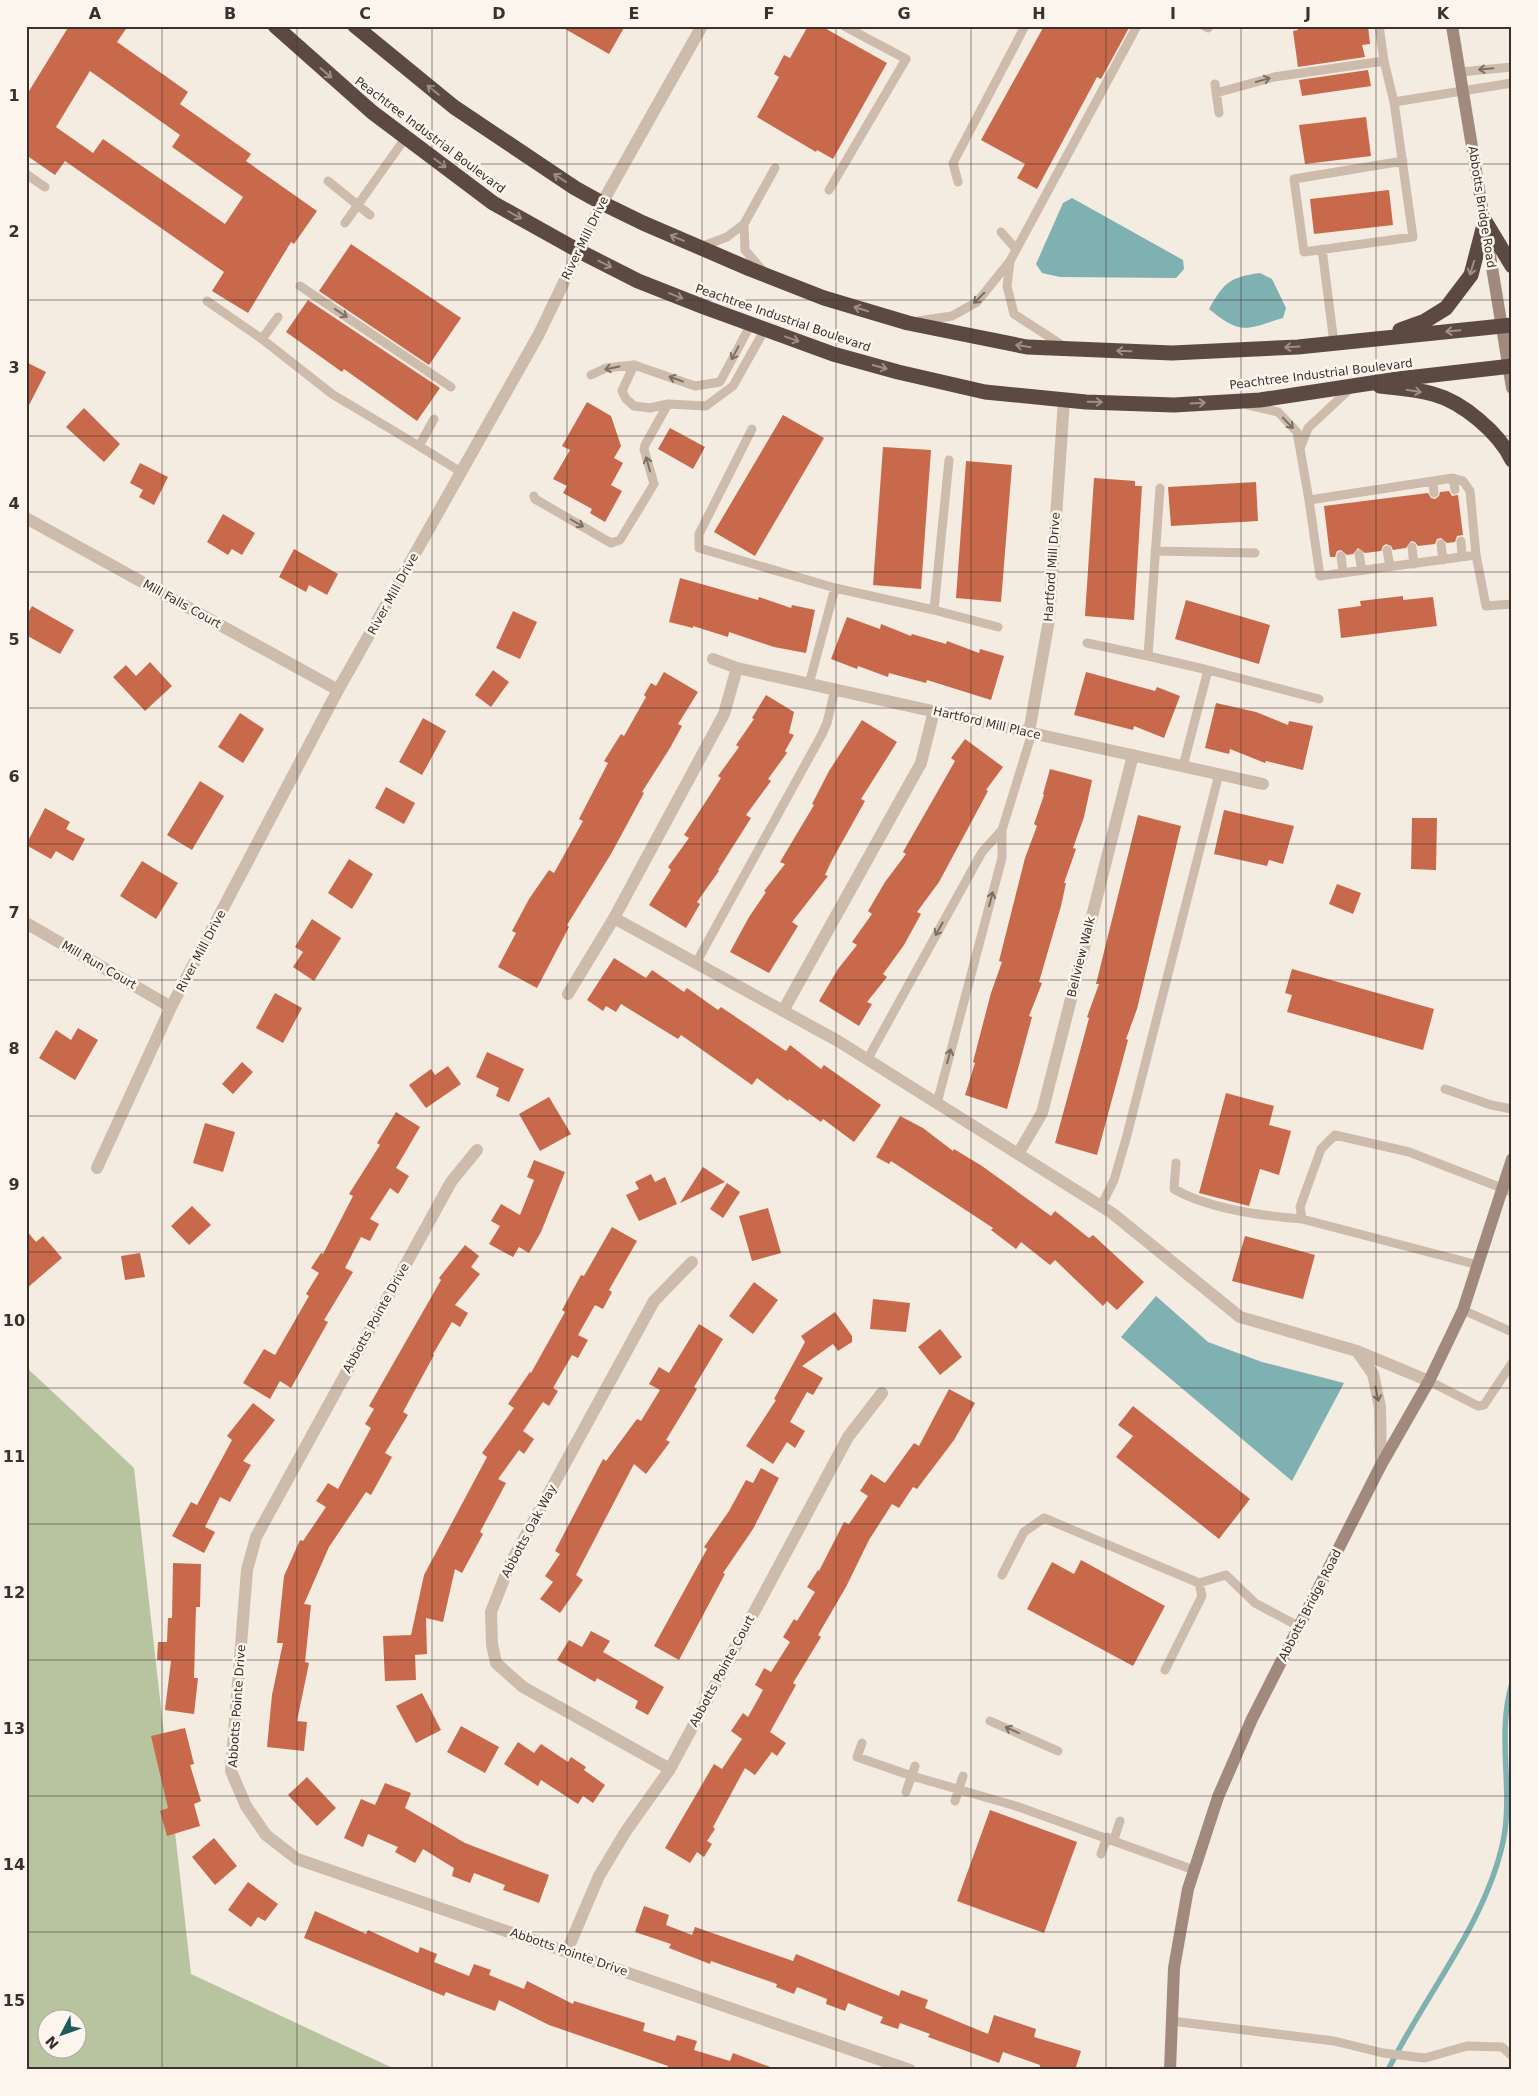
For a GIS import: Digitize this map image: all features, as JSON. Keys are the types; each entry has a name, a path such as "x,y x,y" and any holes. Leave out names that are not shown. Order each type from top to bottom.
{"highway":[{"name":"Peachtree Industrial Boulevard","path":"275,26 372,112 493,203 579,251 638,281 833,354 898,372 985,392 1064,400 1174,404 1260,400 1360,384 1510,366"},
{"path":"354,26 454,107 575,188 602,203 700,248 824,298 908,323 1026,347 1172,353 1334,343 1507,325"},
{"path":"1485,221 1512,266"},
{"path":"1380,338 1425,321 1446,308 1471,275 1485,221"},
{"path":"1360,384 1434,394 1472,414 1506,448 1512,460"}],"main road":[{"name":"Abbotts Bridge Road","path":"1452,26 1485,221 1507,325 1512,388"},
{"name":"Abbotts Bridge Road","path":"1170,2070 1174,1968 1188,1890 1218,1797 1252,1719 1381,1465 1429,1382 1463,1310 1507,1190 1512,1159"}],"street":[{"name":"River Mill Drive","path":"97,1168 172,1007 338,690 539,334 602,203 702,26"},
{"name":"Hartford Mill Drive","path":"1031,733 1049,620 1064,400"},
{"name":"Mill Falls Court","path":"26,518 338,690"},
{"name":"Hartford Mill Place","path":"713,659 737,668 1263,784"},
{"path":"568,994 614,918 724,714 737,668"},
{"path":"783,1011 921,763 934,711"},
{"name":"Bellview Walk","path":"1018,1154 1042,1113 1133,755"},
{"path":"614,918 783,1011 867,1060 1101,1206 1240,1316 1357,1351 1429,1382"},
{"name":"Mill Run Court","path":"26,923 172,1007"},
{"name":"Abbotts Pointe Drive","path":"476,1150 451,1182 256,1537 247,1570 231,1770 246,1806 266,1835 297,1859 910,2070"},
{"name":"Abbotts Oak Way","path":"670,1769 523,1687 496,1663 492,1644 491,1612 510,1564 654,1301 692,1262"},
{"path":"1357,1351 1373,1374 1380,1406 1381,1465"},
{"name":"Abbotts Pointe Court","path":"567,1951 599,1876 626,1831 670,1769 848,1437 882,1393"}],"lane":[{"path":"829,190 906,59 844,26"},
{"path":"958,182 953,163 1025,26"},
{"path":"908,323 952,316 977,302 1010,261 1137,26"},
{"path":"1378,26 1394,102 1403,161 1413,237 1304,252 1294,178 1403,161"},
{"path":"1219,113 1216,89 1274,77 1384,61"},
{"path":"1460,72 1512,67"},
{"path":"1394,102 1512,83"},
{"path":"345,223 406,138"},
{"path":"700,248 727,237 744,224 775,168"},
{"path":"26,174 45,187"},
{"path":"328,181 370,216"},
{"path":"744,224 745,250 766,275"},
{"path":"1000,232 1016,250"},
{"path":"1322,250 1334,343"},
{"path":"1010,261 1007,286 1014,314 1066,348"},
{"path":"300,286 451,388"},
{"path":"207,301 262,339 332,394 461,472"},
{"path":"262,339 278,317"},
{"path":"591,375 606,368 634,365 695,386 720,382 758,326"},
{"path":"634,365 622,391 626,400 634,406 650,408 668,404 706,406 733,386 758,326"},
{"path":"1301,446 1308,428 1360,384"},
{"path":"1231,401 1278,412 1297,432 1301,446 1320,576 1476,556"},
{"path":"534,498 611,543 620,540 654,484 644,449 668,404"},
{"path":"419,446 434,419"},
{"path":"752,429 699,534 699,548 835,588 934,610 998,627"},
{"path":"934,610 949,460"},
{"path":"1309,500 1334,501 1353,499 1380,495 1404,486 1453,478 1463,480 1470,491 1476,556 1486,606 1512,604"},
{"path":"1453,478 1455,490"},
{"path":"1433,481 1434,492"},
{"path":"1404,486 1405,496"},
{"path":"1148,656 1160,488"},
{"path":"1461,541 1462,557"},
{"path":"1441,544 1443,560"},
{"path":"1412,547 1414,564"},
{"path":"1387,550 1390,567"},
{"path":"1155,551 1256,552"},
{"path":"1359,554 1362,570"},
{"path":"1341,556 1343,572"},
{"path":"809,684 835,588"},
{"path":"1088,643 1208,670 1320,699"},
{"path":"1182,766 1208,670"},
{"path":"696,963 821,736 827,723 835,689"},
{"path":"937,1103 1002,858 1002,830 1031,733"},
{"path":"1101,1206 1114,1180 1126,1138 1219,774"},
{"path":"867,1060 982,852 1002,830"},
{"path":"1445,1089 1491,1105 1512,1109"},
{"path":"1302,1219 1300,1207 1321,1149 1335,1136 1409,1152 1507,1190"},
{"path":"1176,1163 1174,1189 1189,1198 1266,1216 1302,1219 1478,1266"},
{"path":"1463,1310 1512,1332"},
{"path":"1429,1382 1478,1406 1484,1405 1512,1362"},
{"path":"1002,1575 1024,1532 1044,1518 1199,1582 1226,1576 1255,1603 1300,1627"},
{"path":"1165,1670 1202,1596 1199,1582"},
{"path":"990,1721 1058,1751"},
{"path":"862,1743 857,1757 912,1776 1016,1806 1111,1838 1194,1870"},
{"path":"906,1792 915,1766"},
{"path":"955,1801 963,1776"},
{"path":"1102,1854 1120,1821"},
{"path":"1172,2020 1334,2042 1383,2053 1425,2058 1467,2046 1502,2046 1512,2056"}],"green space":[{"path":"26,1367 134,1468 191,1974 397,2070 26,2070"}],"water":[{"path":"1072,198 1183,260 1184,269 1176,278 1060,277 1042,273 1036,264 1063,203"},
{"path":"1260,273 1272,279 1286,308 1283,318 1244,328 1229,323 1209,309 1228,283 1234,279"},
{"path":"1156,1296 1208,1342 1262,1362 1344,1383 1292,1481 1121,1337"}],"building":[{"path":"69,26 128,26 117,42 188,92 180,104 251,154 246,161 317,211 294,244 291,242 248,313 212,291 224,272 65,161 55,175 26,155 26,96","holes":["90,71 180,135 172,147 243,197 225,224 103,139 93,153 56,127"]},
{"path":"560,26 625,26 609,54"},
{"path":"808,26 821,26 887,63 833,159 817,150 816,152 757,117 779,77 774,74 784,55 790,58"},
{"path":"1044,26 1130,26 1101,79 1097,77 1037,189 1017,178 1025,164 981,140"},
{"path":"1297,26 1368,26 1370,44 1362,45 1365,57 1298,67 1293,31 1298,30"},
{"path":"1368,70 1371,86 1302,96 1299,80"},
{"path":"1366,117 1371,156 1305,164 1299,125"},
{"path":"1389,190 1393,225 1314,234 1310,199"},
{"path":"351,244 461,318 429,365 319,291"},
{"path":"308,300 440,388 417,421 344,369 342,372 286,332"},
{"path":"26,362 46,372 26,411"},
{"path":"587,402 611,416 621,446 614,458 623,463 611,485 622,491 605,522 590,513 592,509 563,493 567,486 553,479 570,450 562,446"},
{"path":"84,408 120,444 104,462 66,427"},
{"path":"783,415 824,438 755,556 714,532"},
{"path":"670,428 705,447 693,469 658,449"},
{"path":"883,447 931,450 921,589 873,585"},
{"path":"966,461 1012,465 1001,602 956,598"},
{"path":"140,463 168,477 154,505 139,497 143,490 130,483"},
{"path":"1094,478 1135,481 1135,486 1142,486 1134,620 1085,616"},
{"path":"1256,482 1258,521 1171,526 1168,487"},
{"path":"1449,491 1452,496 1458,495 1463,535 1457,536 1455,542 1447,543 1441,538 1437,539 1435,544 1418,546 1415,542 1411,541 1406,548 1393,550 1391,546 1386,544 1381,551 1365,553 1358,548 1353,554 1347,555 1341,550 1337,551 1335,557 1330,557 1324,506 1428,493 1431,498 1435,499 1439,496 1440,492"},
{"path":"223,514 255,533 242,555 232,549 228,555 207,542"},
{"path":"294,549 338,574 327,595 309,585 306,592 279,577"},
{"path":"680,578 758,600 759,597 791,608 792,605 815,610 806,653 774,647 729,632 728,637 693,626 693,628 669,622"},
{"path":"1403,596 1403,600 1433,597 1437,626 1341,638 1338,609 1361,606 1360,601"},
{"path":"1186,600 1270,625 1259,664 1175,639"},
{"path":"32,606 74,630 60,654 26,635 26,617"},
{"path":"513,611 537,622 520,659 496,648"},
{"path":"847,617 880,629 881,624 911,636 912,634 946,644 947,641 979,653 980,649 1004,656 991,700 927,680 926,683 889,673 888,677 858,666 857,669 831,659"},
{"path":"150,662 172,686 145,711 113,677 126,665 136,676"},
{"path":"493,670 509,682 491,707 475,695"},
{"path":"664,672 698,692 678,724 682,726 642,792 644,793 611,854 567,925 569,927 537,988 498,967 516,933 512,931 529,899 549,870 554,873 583,821 579,819 608,763 604,761 621,734 624,736 646,697 644,695 651,683 656,686"},
{"path":"1086,672 1155,691 1157,687 1180,696 1164,738 1134,726 1133,730 1074,715"},
{"path":"766,695 794,712 789,733 794,735 785,751 787,753 768,779 771,781 746,815 751,818 719,871 697,902 700,904 686,928 649,905 671,870 668,867 689,838 684,835 721,778 718,776 739,747 736,745 754,719 752,718"},
{"path":"1216,703 1256,712 1288,725 1289,721 1313,726 1303,770 1266,761 1265,763 1230,749 1229,754 1205,748"},
{"path":"240,713 264,729 243,763 218,747"},
{"path":"423,718 446,731 422,775 399,762"},
{"path":"862,720 897,742 861,799 865,801 831,862 825,875 828,876 792,922 798,926 769,973 730,952 749,917 766,892 764,891 785,864 780,862 814,805 812,804 829,771"},
{"path":"965,739 1003,767 986,790 988,791 939,882 917,912 921,914 904,945 883,974 887,977 867,1002 872,1004 859,1026 819,1001 838,969 857,945 852,942 872,914 868,911 885,882 906,854 903,852 955,761 951,758"},
{"path":"1050,769 1092,780 1084,817 1073,848 1076,849 1064,883 1066,883 1061,906 1039,982 1042,983 1029,1016 1032,1017 1007,1109 965,1095 975,1063 973,1062 991,993 1002,962 999,961 1025,858 1037,826 1034,824 1044,795"},
{"path":"200,781 224,796 192,850 167,835"},
{"path":"386,787 415,803 404,824 375,808"},
{"path":"45,808 70,822 66,829 85,839 73,861 56,851 51,859 26,845"},
{"path":"1224,810 1294,826 1283,864 1269,860 1267,866 1214,854"},
{"path":"1138,815 1181,826 1137,1009 1126,1039 1128,1040 1097,1155 1055,1143 1089,1018 1087,1017 1099,984 1096,984"},
{"path":"1412,818 1437,818 1436,870 1411,869"},
{"path":"349,859 373,874 352,909 328,893"},
{"path":"142,861 178,883 156,919 120,896"},
{"path":"1337,884 1361,893 1353,914 1329,904"},
{"path":"312,919 341,938 314,981 293,967 303,952 295,947"},
{"path":"614,958 646,978 652,970 684,992 687,988 718,1010 721,1007 786,1051 790,1045 821,1069 824,1065 881,1105 854,1142 823,1119 821,1122 789,1099 788,1101 757,1078 752,1085 681,1035 678,1039 621,1004 616,1012 606,1006 603,1011 587,1000"},
{"path":"1292,969 1434,1009 1423,1050 1287,1012 1292,995 1285,993"},
{"path":"275,993 302,1008 283,1043 256,1028"},
{"path":"78,1028 98,1040 75,1080 39,1058 56,1030 71,1040"},
{"path":"487,1052 524,1069 509,1102 496,1096 499,1088 476,1077"},
{"path":"242,1062 253,1072 233,1094 222,1084"},
{"path":"448,1066 461,1084 426,1108 409,1085 431,1069 435,1075"},
{"path":"1226,1093 1274,1106 1269,1125 1291,1131 1279,1175 1260,1169 1249,1206 1199,1193"},
{"path":"549,1097 571,1134 540,1151 519,1114"},
{"path":"396,1112 420,1127 396,1168 409,1176 398,1194 390,1188 370,1219 379,1224 370,1241 361,1237 345,1268 353,1272 324,1320 328,1322 291,1388 280,1381 270,1399 243,1383 264,1349 275,1355 309,1296 306,1294 319,1273 311,1268 321,1253 323,1254 353,1196 349,1194 380,1145 377,1143"},
{"path":"900,1116 923,1128 953,1151 954,1149 982,1166 1051,1216 1055,1211 1089,1238 1093,1235 1144,1282 1117,1310 1107,1301 1103,1306 1055,1260 1050,1265 1021,1242 1016,1249 991,1230 993,1228 891,1161 889,1164 876,1157"},
{"path":"205,1123 235,1132 223,1172 193,1163"},
{"path":"534,1160 565,1172 541,1232 529,1253 519,1247 513,1257 489,1244 500,1226 491,1221 501,1204 520,1215 534,1180 527,1177"},
{"path":"703,1167 725,1182 680,1203"},
{"path":"651,1174 655,1182 665,1177 677,1204 639,1221 626,1195 639,1189 635,1182"},
{"path":"727,1183 740,1192 723,1218 710,1209"},
{"path":"192,1206 211,1225 189,1245 171,1226"},
{"path":"768,1208 781,1253 752,1261 739,1216"},
{"path":"612,1227 637,1241 609,1290 612,1292 603,1309 595,1305 578,1335 588,1340 578,1358 572,1355 553,1388 558,1391 549,1406 543,1402 523,1431 534,1439 524,1454 519,1450 498,1479 506,1483 480,1532 483,1534 462,1573 455,1569 443,1622 426,1618 427,1654 415,1655 416,1680 385,1681 383,1636 411,1635 424,1575 487,1457 482,1453 514,1408 508,1404 531,1373 565,1312 562,1310 581,1275 584,1276"},
{"path":"26,1230 36,1242 43,1236 62,1258 26,1289"},
{"path":"1245,1236 1315,1255 1303,1299 1232,1281"},
{"path":"465,1245 479,1256 471,1267 480,1274 455,1305 468,1313 460,1327 452,1322 433,1354 403,1412 408,1415 385,1453 392,1457 371,1495 366,1492 329,1547 304,1604 311,1605 305,1662 309,1663 297,1721 307,1722 304,1751 267,1747 272,1695 283,1643 277,1643 284,1576 300,1540 303,1541 326,1507 316,1501 328,1483 338,1489 371,1428 365,1424 374,1409 369,1406 441,1280 439,1278"},
{"path":"140,1253 145,1277 125,1280 121,1256"},
{"path":"754,1282 778,1300 753,1334 729,1316"},
{"path":"873,1299 910,1303 906,1332 870,1329"},
{"path":"835,1312 852,1336 852,1342 838,1351 833,1344 802,1366 823,1378 813,1395 807,1392 790,1422 805,1431 795,1448 787,1442 773,1464 746,1446 776,1400 774,1399 805,1342 801,1336"},
{"path":"699,1324 723,1339 694,1387 697,1389 666,1440 670,1442 646,1474 634,1464 576,1575 583,1580 560,1613 540,1599 553,1582 545,1576 560,1554 555,1551 603,1459 606,1461 637,1419 641,1421 660,1390 649,1384 659,1367 669,1373"},
{"path":"940,1329 962,1357 940,1375 918,1347"},
{"path":"949,1389 975,1403 954,1440 917,1489 913,1487 899,1508 892,1504 869,1540 846,1587 818,1635 821,1637 793,1683 796,1685 770,1732 786,1743 777,1756 772,1752 755,1775 745,1768 713,1827 715,1829 707,1841 712,1844 704,1857 697,1852 690,1863 665,1848 714,1764 722,1769 742,1739 731,1731 743,1713 748,1717 763,1690 755,1685 764,1668 771,1672 790,1642 783,1637 794,1619 797,1621 815,1592 807,1587 819,1571 844,1522 849,1524 868,1496 860,1491 871,1474 885,1483 914,1443 919,1446"},
{"path":"253,1403 275,1420 243,1461 251,1465 230,1502 220,1497 205,1527 215,1532 204,1553 172,1536 191,1502 197,1505 232,1440 227,1436"},
{"path":"1133,1406 1250,1499 1219,1539 1116,1457 1133,1436 1118,1425"},
{"path":"761,1468 779,1478 753,1529 723,1573 725,1574 679,1660 654,1646 707,1549 704,1547 729,1511 746,1480 753,1483"},
{"path":"1081,1560 1165,1606 1133,1666 1027,1609 1052,1562 1074,1574"},
{"path":"173,1563 201,1564 200,1607 196,1607 194,1678 198,1678 194,1714 165,1710 171,1661 157,1660 158,1642 167,1642 168,1618 172,1618"},
{"path":"591,1631 610,1641 603,1652 664,1687 648,1715 635,1708 638,1701 597,1678 595,1682 557,1660 569,1640 582,1647"},
{"path":"422,1693 441,1730 416,1743 396,1706"},
{"path":"461,1726 499,1747 485,1773 447,1752"},
{"path":"185,1728 194,1764 190,1765 201,1801 194,1804 200,1826 167,1836 160,1811 168,1808 151,1736"},
{"path":"518,1742 534,1753 541,1744 568,1762 571,1757 586,1767 584,1770 605,1785 593,1803 583,1796 578,1804 541,1780 538,1786 504,1764"},
{"path":"307,1777 336,1808 317,1826 288,1795"},
{"path":"385,1783 411,1793 405,1808 465,1843 549,1875 539,1903 503,1890 505,1885 474,1873 470,1883 452,1876 454,1868 423,1849 415,1863 395,1852 398,1847 368,1834 363,1847 344,1838 361,1799 375,1805"},
{"path":"990,1810 1077,1842 1044,1933 957,1901"},
{"path":"214,1838 237,1866 215,1885 192,1857"},
{"path":"248,1882 278,1904 265,1921 258,1917 251,1927 228,1910"},
{"path":"644,1906 669,1915 666,1925 692,1935 695,1927 793,1961 796,1954 899,1996 901,1990 928,2000 925,2008 988,2034 994,2015 1036,2029 1034,2037 1081,2051 1075,2070 1039,2070 1040,2065 1003,2052 999,2063 928,2037 930,2034 900,2023 898,2029 880,2023 883,2017 848,2003 845,2011 826,2004 827,1999 797,1987 794,1994 776,1987 777,1984 711,1961 710,1964 669,1948 671,1944 635,1932"},
{"path":"315,1911 366,1934 368,1930 418,1953 420,1947 437,1954 434,1962 469,1976 474,1964 491,1970 489,1975 524,1989 527,1981 573,2004 574,2001 645,2023 643,2031 675,2041 677,2035 697,2041 694,2050 730,2061 733,2053 773,2068 773,2070 667,2070 668,2066 549,2025 499,2000 495,2011 446,1992 444,1996 304,1938"}],"waterway":[{"path":"1388,2070 1453,1959 1483,1902 1494,1872 1503,1842 1506,1822 1505,1723 1512,1683"}]}
